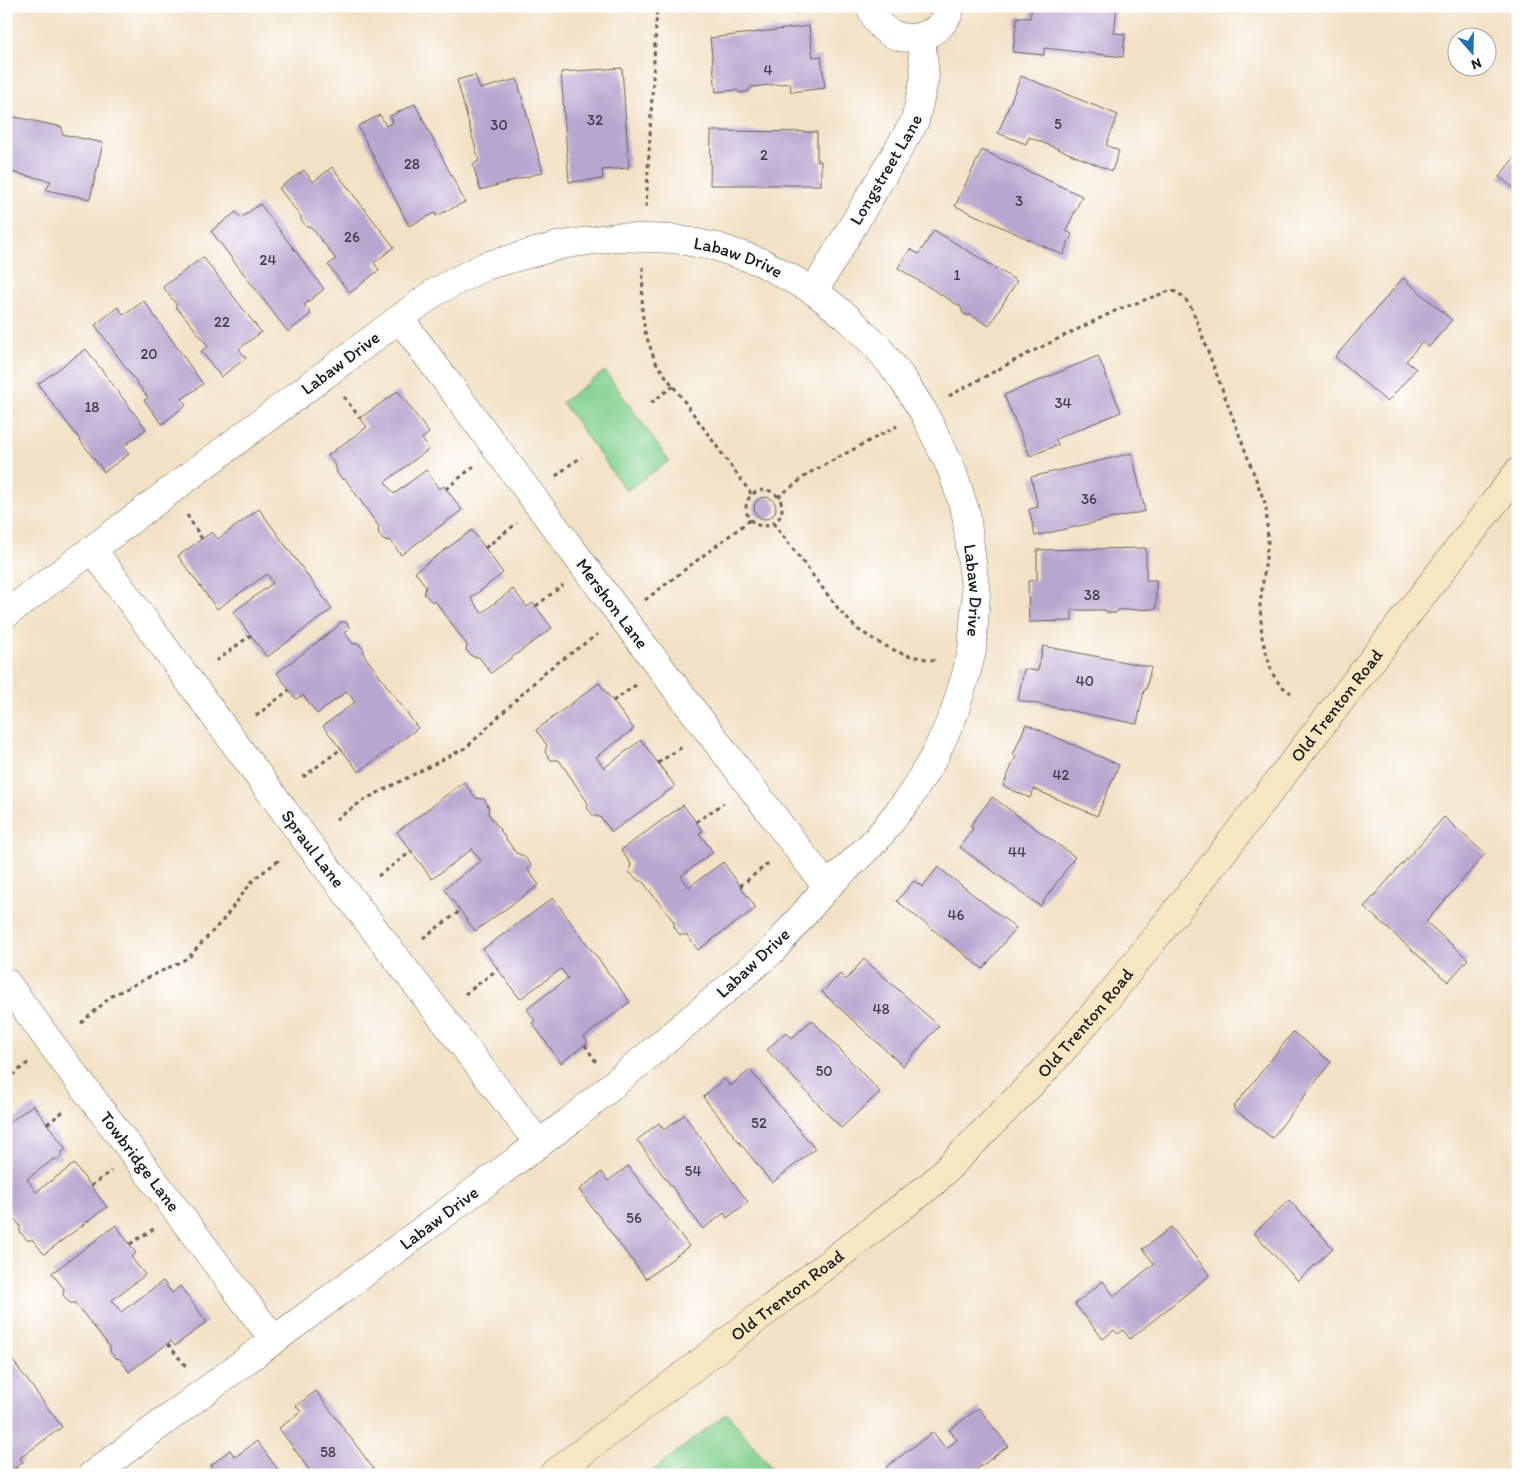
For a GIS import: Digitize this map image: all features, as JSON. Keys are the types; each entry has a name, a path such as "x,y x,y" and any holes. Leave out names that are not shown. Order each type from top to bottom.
{"main road":[{"name":"Old Trenton Road","path":"552,1475 933,1183 1045,1070 1106,1000 1228,846 1518,472"}],"street":[{"path":"870,6 882,27 894,34 907,38 921,37 933,31 944,22 951,6"},
{"name":"Longstreet Lane","path":"814,291 915,122 925,76 921,37"},
{"name":"Labaw Drive","path":"6,614 435,292 485,266 561,245 616,237 675,239 717,247 761,262 814,291 847,317 879,349 901,377 923,411 952,470 966,514 976,595 972,651 952,716 934,758 909,798 877,839 826,887 772,951 578,1114 92,1475"},
{"name":"Mershon Lane","path":"400,319 826,887"},
{"name":"Spraul Lane","path":"93,550 306,839 539,1144"},
{"name":"Towbridge Lane","path":"6,982 274,1340"}],"path":[{"path":"646,207 657,6"},
{"path":"644,258 642,311 644,332 655,361 752,495"},
{"path":"942,400 1023,356 1117,310 1172,290 1184,297 1192,309 1266,506 1268,542 1260,605 1262,638 1272,672 1280,686 1290,693"},
{"path":"651,403 673,386"},
{"path":"344,396 360,418"},
{"path":"778,497 811,472 898,426"},
{"path":"556,476 582,457"},
{"path":"446,489 474,466"},
{"path":"763,490 774,493 778,497 782,509 781,514 773,523 758,525 750,520 746,510 752,495 757,491 763,490"},
{"path":"187,514 202,539"},
{"path":"645,600 750,520"},
{"path":"485,548 517,523"},
{"path":"773,523 840,612 857,629 881,644 905,655 937,661"},
{"path":"536,606 564,584"},
{"path":"336,819 364,800 467,747 546,671 599,634"},
{"path":"216,661 251,635"},
{"path":"613,701 636,684"},
{"path":"256,716 289,690"},
{"path":"658,763 682,747"},
{"path":"303,777 341,749"},
{"path":"696,822 724,802"},
{"path":"378,876 412,852"},
{"path":"80,1023 113,995 188,958 223,920 254,879 286,854"},
{"path":"740,886 771,862"},
{"path":"423,938 460,911"},
{"path":"465,994 498,969"},
{"path":"585,1044 597,1064"},
{"path":"6,1080 34,1058"},
{"path":"47,1124 70,1106"},
{"path":"91,1186 116,1167"},
{"path":"130,1244 159,1225"},
{"path":"168,1344 188,1370"},
{"path":"15,1468 20,1475"}],"green space":[{"path":"605,371 669,461 626,491 562,402"},
{"path":"727,1413 777,1475 647,1475"}],"building":[{"path":"1032,6 1117,6 1114,33 1125,34 1123,57 1044,48 1044,55 1013,52 1017,17 1030,18"},
{"path":"809,26 813,57 821,56 825,88 791,92 790,83 751,87 749,91 740,93 736,90 716,92 710,38"},
{"path":"622,68 629,168 602,170 603,179 569,182 561,72"},
{"path":"475,75 480,89 517,79 543,172 480,190 473,164 479,161 457,80"},
{"path":"1021,76 1118,115 1106,145 1119,151 1112,171 1029,137 1026,144 998,133"},
{"path":"415,104 465,202 436,216 435,213 409,226 358,126 380,115 386,126 393,122 390,116"},
{"path":"6,115 62,127 62,134 103,143 90,199 46,190 51,181 6,171"},
{"path":"711,131 817,132 817,161 821,161 821,185 710,185"},
{"path":"982,150 1082,196 1066,231 1072,234 1063,255 955,206"},
{"path":"1518,153 1518,191 1499,177"},
{"path":"332,167 394,247 374,263 379,270 350,293 328,265 336,259 311,227 306,226 301,220 301,217 279,188 304,170 313,182"},
{"path":"260,204 324,289 304,305 311,314 288,332 211,231 236,212 241,218"},
{"path":"934,230 1017,281 989,326 971,315 966,315 962,312 961,307 898,268 910,249 919,254"},
{"path":"203,257 261,332 239,349 246,358 221,377 201,351 208,346 176,307 176,304 163,287"},
{"path":"1403,278 1452,320 1429,347 1422,342 1406,361 1416,369 1387,402 1335,357"},
{"path":"144,301 203,384 182,399 186,405 162,424 144,400 148,398 95,325 118,307 124,315"},
{"path":"86,349 146,429 123,447 129,454 104,472 38,384"},
{"path":"1098,356 1121,412 1056,439 1058,445 1030,456 1004,395"},
{"path":"398,391 429,433 422,439 429,449 385,482 394,494 426,470 439,489 444,486 462,510 401,555 391,541 383,540 378,532 379,527 346,480 342,479 337,473 336,467 328,455 367,427 360,418"},
{"path":"1132,453 1145,511 1035,536 1029,509 1038,507 1031,477"},
{"path":"765,497 773,500 776,508 773,516 765,519 757,516 754,508 757,500"},
{"path":"259,509 332,609 267,657 233,612 273,583 267,574 217,609 178,556 212,532 218,539"},
{"path":"472,530 503,573 471,598 482,613 513,589 527,607 533,603 552,628 491,673 479,657 473,657 466,650 467,645 436,602 431,601 424,594 426,586 415,572"},
{"path":"1146,548 1146,580 1156,580 1156,609 1118,610 1116,613 1108,613 1105,610 1072,610 1072,621 1029,622 1028,581 1037,580 1037,550"},
{"path":"340,622 346,622 349,627 347,632 344,632 353,644 358,643 364,650 364,655 418,728 359,772 323,726 355,702 347,691 317,714 303,695 296,699 277,673 337,627"},
{"path":"1043,646 1151,667 1137,724 1018,700 1024,669 1038,671"},
{"path":"599,683 634,729 596,757 604,768 641,740 675,786 612,832 600,817 594,816 587,808 588,803 559,760 551,760 545,752 547,745 536,730"},
{"path":"1026,724 1119,765 1097,816 1034,789 1030,798 1003,786 1016,756 1013,755"},
{"path":"464,782 476,798 484,799 489,808 488,813 516,853 524,856 531,865 528,870 539,885 475,931 444,889 481,861 472,849 432,879 397,832"},
{"path":"992,797 1075,857 1040,906 960,847 973,828 970,826"},
{"path":"683,805 703,831 699,833 713,852 681,876 689,887 723,862 756,908 698,950 687,935 680,935 674,927 674,922 642,881 639,881 629,872 631,864 621,850"},
{"path":"1444,817 1485,854 1426,922 1468,959 1448,982 1364,907"},
{"path":"938,867 1016,928 983,969 897,901 914,881 922,887"},
{"path":"553,898 630,1002 584,1037 588,1042 561,1063 532,1023 535,1021 527,1009 568,978 561,969 520,999 483,949"},
{"path":"864,959 939,1026 903,1066 822,992 840,974 846,980"},
{"path":"812,1020 880,1092 841,1128 767,1050 786,1032 792,1038"},
{"path":"1293,1032 1331,1062 1272,1138 1233,1108"},
{"path":"750,1070 815,1149 772,1183 703,1097 724,1079 730,1086"},
{"path":"33,1105 66,1149 61,1153 61,1157 58,1160 54,1159 27,1179 36,1192 74,1164 107,1207 44,1254 33,1240 27,1240 20,1232 20,1226 6,1207 6,1125"},
{"path":"684,1115 748,1202 727,1218 724,1213 703,1229 637,1140 659,1123 664,1130"},
{"path":"628,1166 689,1246 646,1279 579,1190 602,1172 608,1181"},
{"path":"1289,1200 1333,1248 1298,1281 1254,1233"},
{"path":"116,1225 136,1253 131,1257 145,1275 112,1300 121,1312 163,1281 172,1293 180,1286 207,1322 175,1346 171,1341 129,1372 120,1359 110,1352 110,1347 75,1303 70,1303 63,1295 64,1289 52,1273"},
{"path":"1171,1227 1210,1275 1130,1339 1123,1330 1118,1334 1114,1330 1103,1339 1075,1304 1103,1281 1114,1296 1154,1264 1143,1249"},
{"path":"6,1344 9,1351 8,1354 62,1427 20,1458 23,1462 6,1474"},
{"path":"316,1391 378,1475 313,1475 279,1428 301,1412 296,1406"},
{"path":"979,1408 1008,1446 969,1475 892,1475 886,1467 933,1432 946,1449 957,1440 949,1430"},
{"path":"257,1441 282,1475 217,1475 210,1466 230,1450 235,1457"}]}
